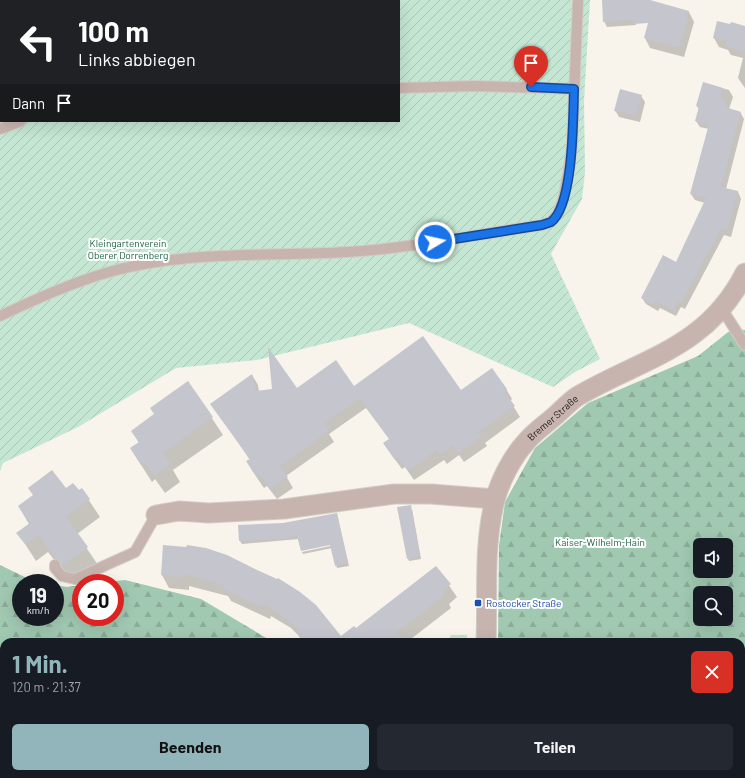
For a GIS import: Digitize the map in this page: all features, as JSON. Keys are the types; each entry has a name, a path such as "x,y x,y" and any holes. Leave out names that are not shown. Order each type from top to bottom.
{"street":[{"name":"Bremer Straße","path":"486,638 488,538 495,499 507,470 525,442 577,397 670,351 699,331 722,309 739,285 745,273"},
{"path":"156,514 179,511 209,513 284,509 394,494 431,494 495,499"}],"lane":[{"path":"0,316 58,289 110,271 150,264 190,259 346,252 404,247 542,225 551,222 558,213 563,200 572,145 578,0"},
{"path":"400,88 474,86 574,89"},
{"path":"0,129 18,122"},
{"path":"722,309 745,345"},
{"path":"55,565 55,568 62,576 75,579 135,552 156,514"}],"green space":[{"name":"Kleingartenverein Oberer Dorrenberg","path":"400,0 590,0 584,101 585,172 582,199 551,254 600,359 575,372 553,387 409,323 257,360 176,368 78,427 3,463 0,471 0,122 400,122"},
{"name":"Kaiser-Wilhelm-Hain","path":"732,329 745,330 745,638 498,638 499,546 505,502 535,448 588,403 698,356"},
{"path":"0,565 19,574 12,574 12,626 64,626 64,586 72,586 72,626 124,626 125,580 201,599 266,638 0,638"},
{"path":"451,635 467,635 467,638 450,638"}],"building":[{"path":"602,0 650,0 689,11 685,31 679,48 644,38 648,23 633,24 632,20 603,22"},
{"path":"717,21 730,24 731,22 745,26 745,52 725,46 726,41 713,38"},
{"path":"703,82 723,88 720,98 726,100 725,107 741,112 721,187 738,191 727,231 721,229 681,303 678,301 673,310 656,302 654,305 641,298 663,255 676,262 706,198 690,194 709,124 695,121 699,107 696,106"},
{"path":"620,89 642,95 636,116 614,111"},
{"path":"423,336 461,390 492,368 507,389 504,391 515,406 479,432 482,436 458,453 453,446 440,455 437,450 408,471 398,458 395,460 383,443 389,439 360,398 324,424 329,431 280,466 288,477 270,489 261,476 258,478 246,461 250,459 210,404 252,374 256,391 272,389 268,347 297,388 336,360 354,386"},
{"path":"188,381 213,417 163,453 171,464 154,476 144,462 141,465 130,448 139,442 131,431 154,414 150,408"},
{"path":"52,470 66,488 73,483 79,490 82,488 90,499 66,517 88,547 62,566 60,561 55,559 38,535 25,544 16,533 30,523 18,506 33,495 28,488"},
{"path":"411,505 420,556 407,559 397,507"},
{"path":"337,513 348,563 335,566 330,545 301,551 297,536 284,539 239,541 238,525 283,523"},
{"path":"163,545 186,547 187,545 206,548 227,555 257,570 277,579 278,578 300,592 316,605 341,636 354,626 356,628 436,566 451,584 442,591 445,595 396,633 400,638 302,638 296,632 298,629 283,616 264,604 262,607 223,589 224,585 183,574 182,578 161,575"}],"place":[{"name":"Rostocker Straße","path":"478,603"}],"route":[{"path":"435,242 542,225 551,222 558,213 563,200 569,169 572,145 574,89 531,87"}]}
